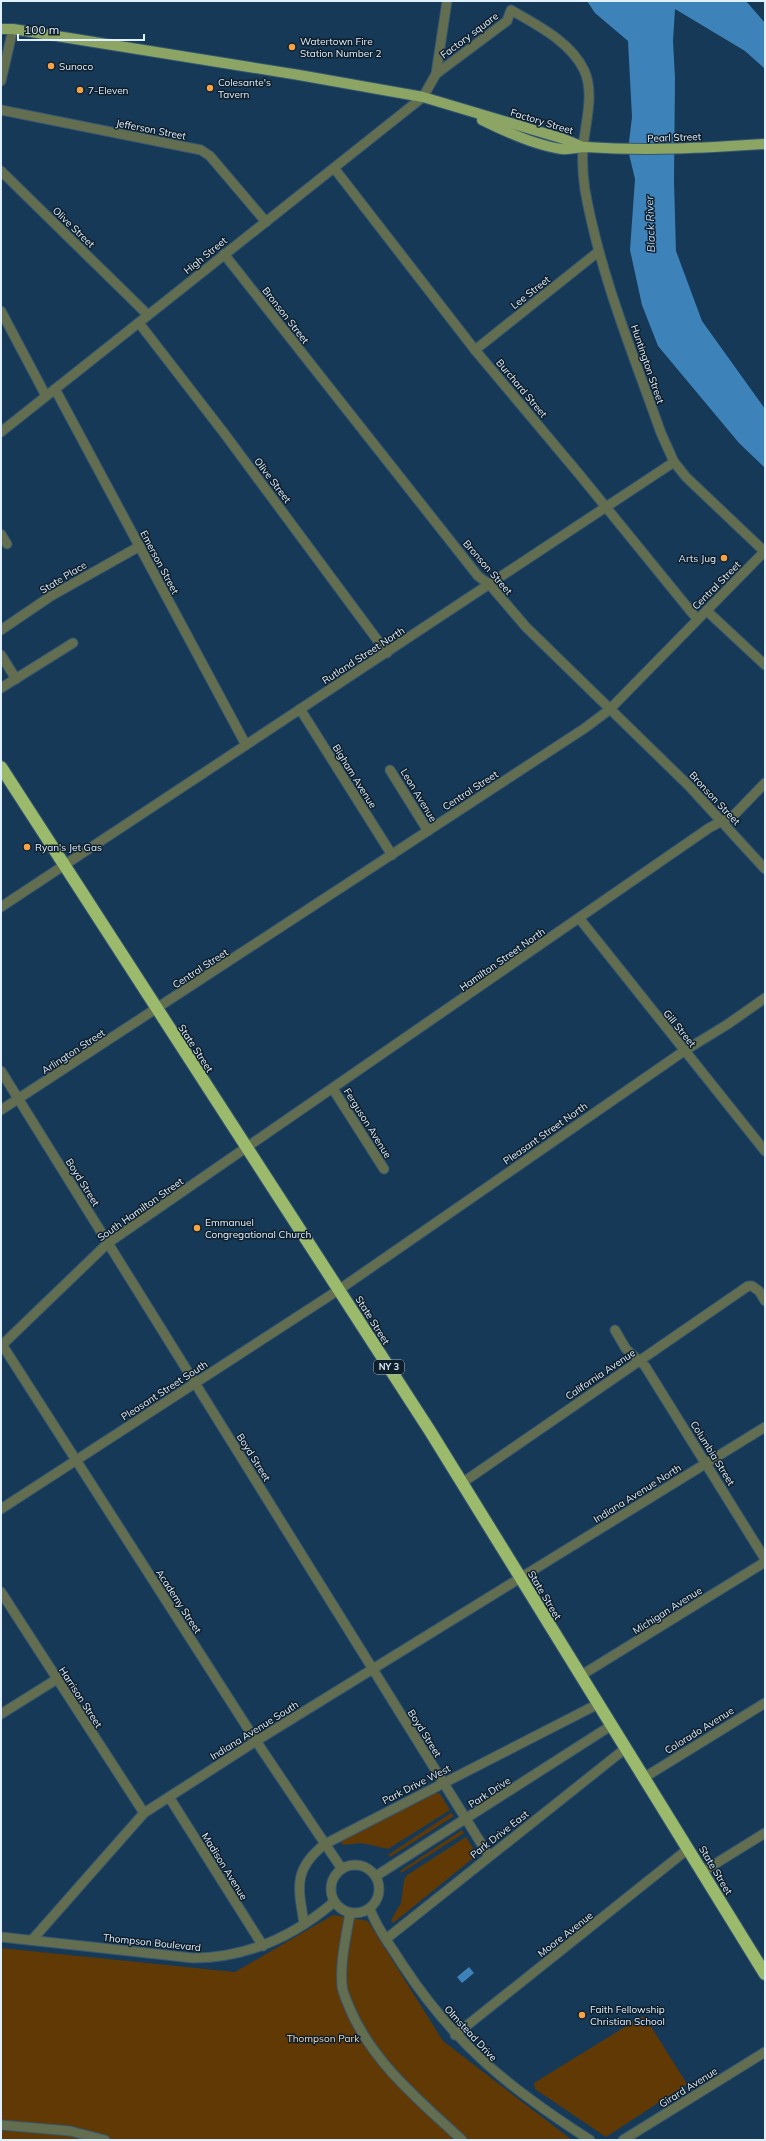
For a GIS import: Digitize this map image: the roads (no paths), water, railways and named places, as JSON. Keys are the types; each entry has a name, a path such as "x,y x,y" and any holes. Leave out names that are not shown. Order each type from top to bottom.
{"highway":[{"name":"State Street","path":"1,768 63,866 340,1289 522,1578 580,1676 645,1777 765,1974"}],"main road":[{"path":"1,22 13,29"},
{"path":"1,29 13,29"},
{"name":"Factory Street","path":"13,29 299,75 423,97 465,111 564,139 583,147"},
{"name":"Pearl Street","path":"583,147 609,149 689,149 765,144"}],"street":[{"name":"Factory square","path":"423,97 436,74 447,1"},
{"name":"Factory square","path":"436,74 507,21 511,10"},
{"name":"Huntington Street","path":"511,10 540,27 574,53 585,71 589,94 583,147 585,189 598,252 661,433 674,462 686,477 765,551"},
{"path":"1,81 13,29"},
{"name":"High Street","path":"1,432 423,97"},
{"name":"Jefferson Street","path":"1,110 201,150 210,156 266,222"},
{"name":"Burchard Street","path":"334,168 475,350 606,507 697,620"},
{"name":"Olive Street","path":"1,171 148,315"},
{"name":"Lee Street","path":"475,350 598,252"},
{"name":"Bronson Street","path":"224,254 478,576 490,585 526,627 609,710 689,786 765,869"},
{"path":"1,311 46,396"},
{"name":"Olive Street","path":"139,322 224,433 387,652"},
{"name":"Emerson Street","path":"55,389 246,745"},
{"name":"Rutland Street North","path":"1,907 674,462"},
{"path":"1,534 7,544"},
{"name":"State Place","path":"1,630 51,596 140,546"},
{"name":"Central Street","path":"157,1010 585,728 609,710 765,551"},
{"path":"707,610 765,665"},
{"path":"1,688 74,644"},
{"path":"1,655 16,678"},
{"name":"Bigham Avenue","path":"300,709 392,855"},
{"name":"Leon Avenue","path":"390,770 428,832"},
{"name":"Hamilton Street North","path":"247,1147 709,828 723,822 735,814 765,783"},
{"name":"Gill Street","path":"579,918 765,1151"},
{"name":"Pleasant Street North","path":"340,1289 684,1051 728,1024 765,998"},
{"name":"Arlington Street","path":"1,1110 157,1010"},
{"name":"Boyd Street","path":"1,1071 489,1856"},
{"name":"Ferguson Avenue","path":"333,1089 384,1169"},
{"name":"South Hamilton Street","path":"2,1345 108,1243 247,1147"},
{"name":"California Avenue","path":"462,1483 748,1286 752,1286 759,1291 765,1301"},
{"name":"Pleasant Street South","path":"1,1509 340,1289"},
{"name":"Columbia Street","path":"615,1330 626,1349 645,1366 765,1559"},
{"name":"Academy Street","path":"2,1345 256,1741 342,1868"},
{"name":"Indiana Avenue North","path":"522,1578 765,1427"},
{"name":"Michigan Avenue","path":"580,1676 765,1562"},
{"name":"Indiana Avenue South","path":"32,1940 144,1813 256,1741 522,1578"},
{"name":"Harrison Street","path":"1,1592 144,1813"},
{"path":"1,1714 57,1679"},
{"name":"Colorado Avenue","path":"645,1777 765,1702"},
{"name":"Park Drive West","path":"304,1923 298,1889 300,1878 305,1865 313,1853 325,1844 598,1704"},
{"name":"Park Drive","path":"376,1876 466,1820 612,1725"},
{"name":"Park Drive East","path":"386,1939 626,1748"},
{"name":"Madison Avenue","path":"169,1797 263,1946"},
{"path":"702,1872 765,1833"},
{"name":"Moore Avenue","path":"456,2035 688,1849"},
{"path":"349,1866 364,1867 376,1876 380,1890 375,1904 370,1909 364,1912 350,1913 338,1907 334,1902 331,1887 333,1880 342,1868 349,1866"},
{"name":"Thompson Boulevard","path":"1,1937 193,1958 231,1956 263,1946 304,1923 334,1902"},
{"name":"Olmstead Drive","path":"370,1909 375,1921 386,1939 433,2007 472,2052 515,2090 590,2140"},
{"path":"350,1913 341,1966 342,1987 354,2020 381,2061 414,2096 462,2140"},
{"name":"Girard Avenue","path":"623,2140 765,2052"},
{"path":"1,2125 70,2131 105,2140"}],"water":[{"name":"Black River","path":"587,1 746,1 765,23 765,69 745,51 675,9 673,41 675,78 674,181 676,251 702,321 765,409 765,468 739,443 658,346 642,305 630,250 635,179 628,150 632,117 628,41 595,13"},
{"path":"469,1967 474,1973 462,1983 457,1977"}],"place":[{"name":"Watertown Fire Station Number 2","path":"292,47"},
{"name":"Sunoco","path":"51,66"},
{"name":"Colesante's Tavern","path":"210,88"},
{"name":"7-Eleven","path":"80,90"},
{"name":"Arts Jug","path":"724,558"},
{"name":"Ryan's Jet Gas","path":"27,847"},
{"name":"Emmanuel Congregational Church","path":"197,1228"},
{"name":"Faith Fellowship Christian School","path":"582,2015"}],"park label":[{"name":"Thompson Park","path":"323,2038"}]}
